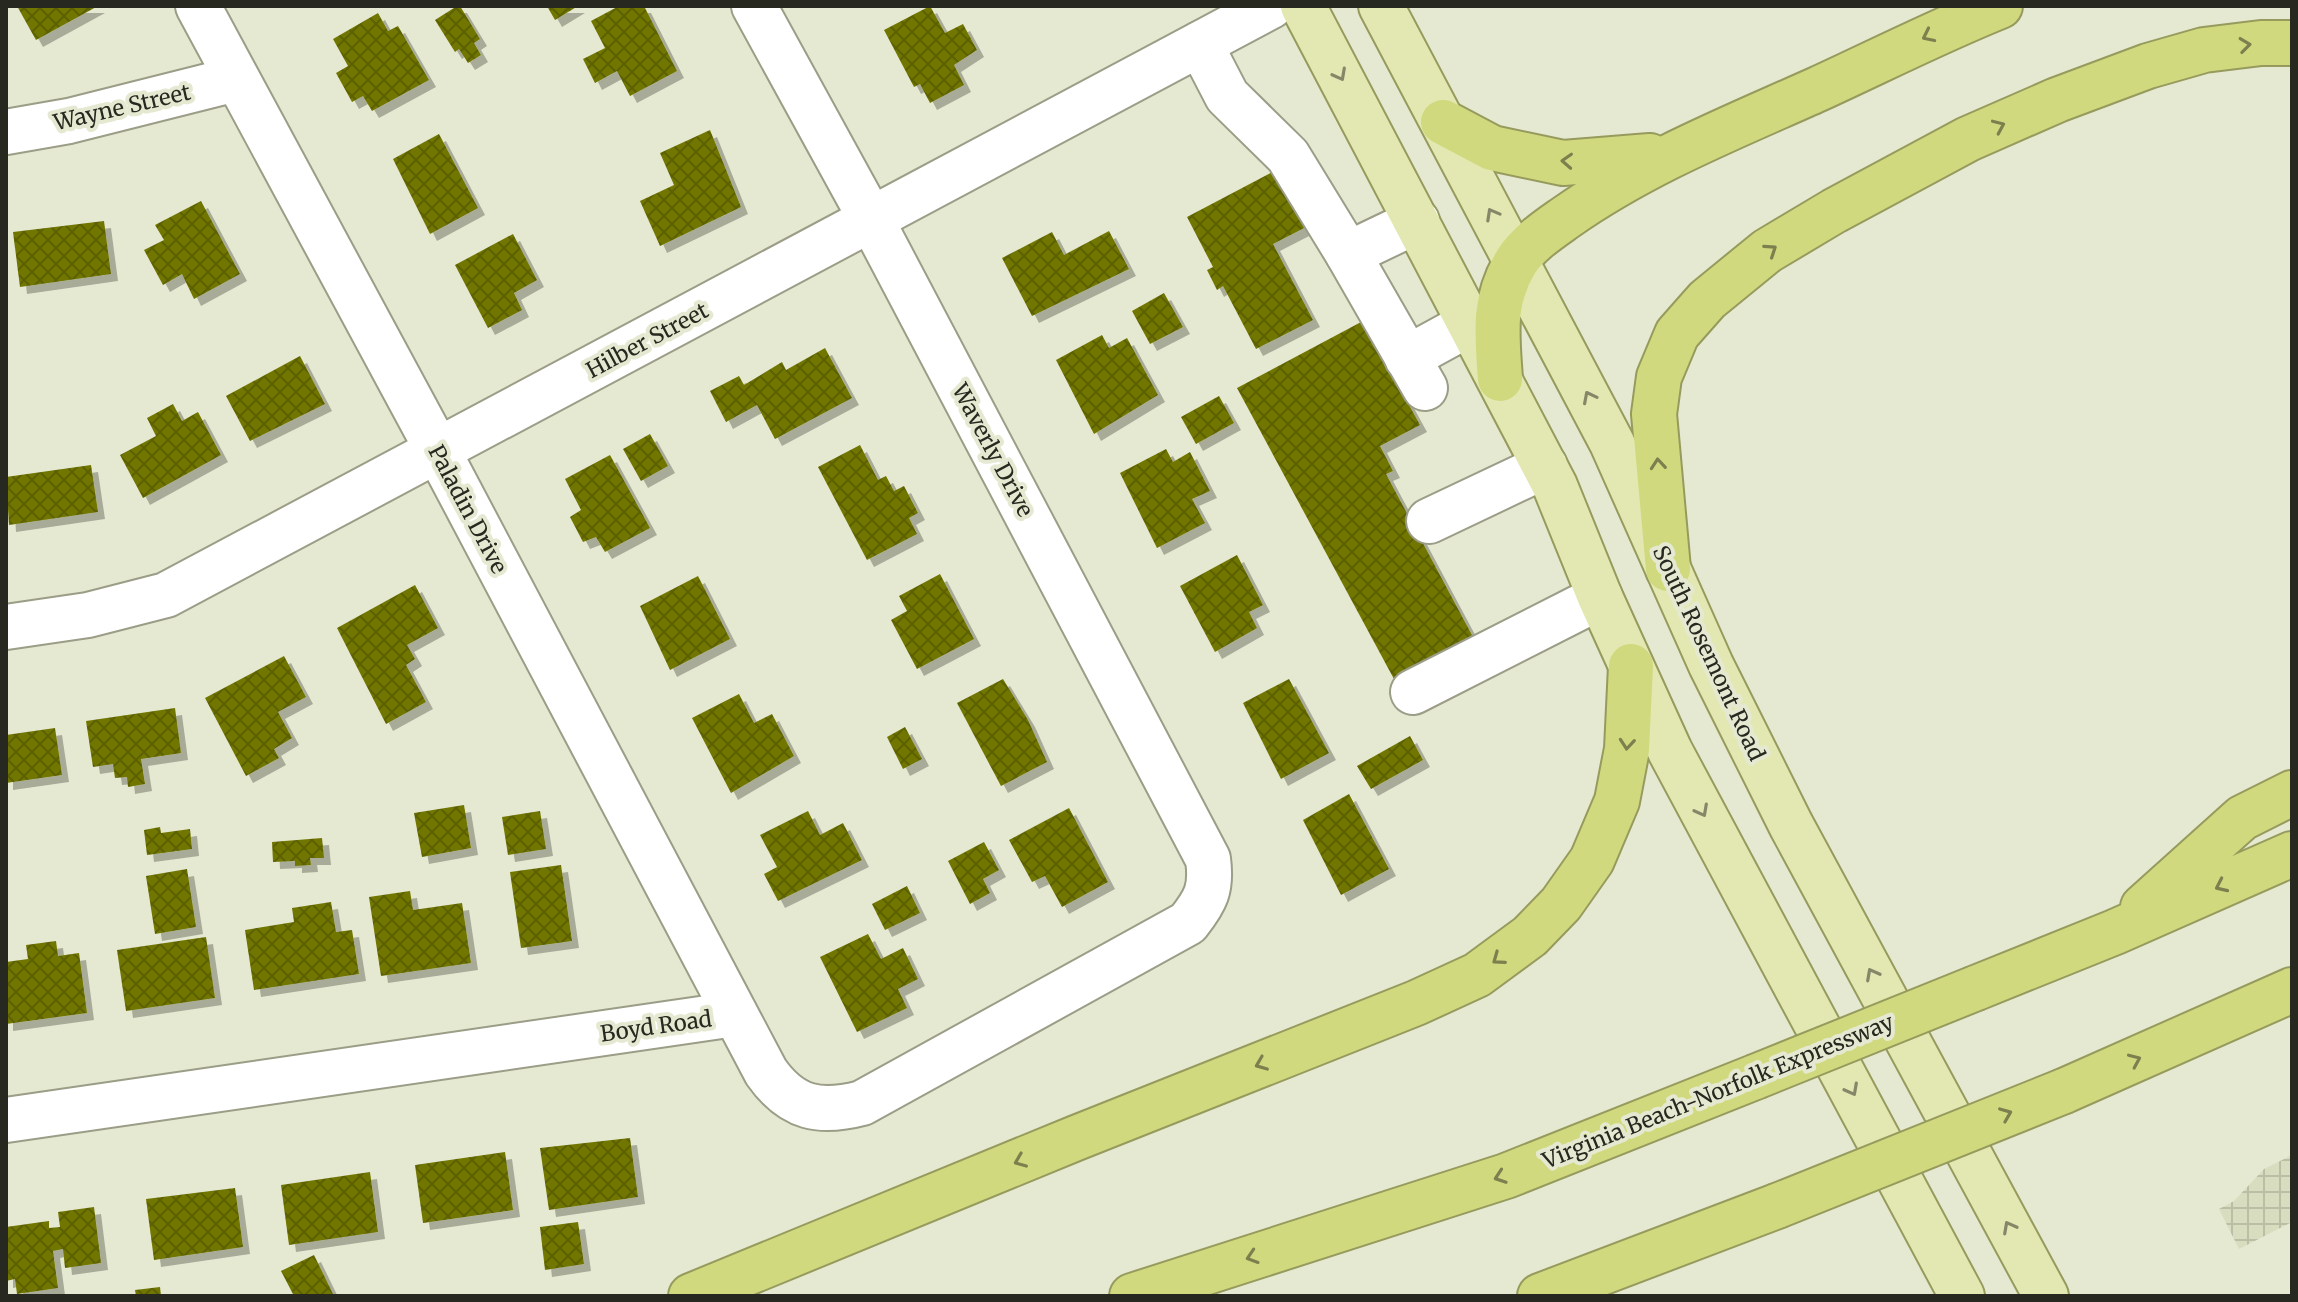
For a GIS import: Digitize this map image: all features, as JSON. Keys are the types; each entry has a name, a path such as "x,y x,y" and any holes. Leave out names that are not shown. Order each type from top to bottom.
{"highway":[{"path":"1500,379 1496,318 1502,291 1517,259 1541,235 1604,190 1672,153 1820,88 1949,26 2000,6"},
{"path":"1668,569 1654,414 1657,389 1677,334 1707,300 1767,251 1834,211 1968,139 2044,105 2148,66 2204,50 2261,43 2292,43"},
{"path":"1443,122 1492,148 1563,163 1672,153"},
{"path":"691,1296 1416,1003 1477,975 1530,936 1561,904 1592,860 1617,801 1625,762 1631,666"},
{"path":"2115,932 2242,818 2292,793"},
{"name":"Virginia Beach-Norfolk Expressway","path":"1132,1296 1506,1176 2115,932 2292,854"},
{"path":"1540,1296 1777,1206 2064,1091 2292,990"},
{"path":"1620,1296 1681,1256 1777,1206"}],"main road":[{"path":"1303,6 1545,466 1670,751 1962,1296"},
{"name":"South Rosemont Road","path":"1381,6 1612,443 1711,665 1791,825 2046,1296"}],"street":[{"name":"Paladin Drive","path":"198,6 438,451 735,1014"},
{"name":"Waverly Drive","path":"754,6 872,221 1208,859 1211,878 1205,900"},
{"name":"Hilber Street","path":"6,627 88,615 166,595 1271,6"},
{"path":"1200,44 1227,96 1288,156 1416,373 1471,323"},
{"name":"Wayne Street","path":"6,132 69,121 236,79"},
{"path":"1348,254 1417,221"},
{"path":"1429,521 1545,466"},
{"path":"1413,692 1600,597"},
{"name":"Boyd Road","path":"6,1120 735,1014 775,1085 791,1098 815,1108 836,1109 862,1103 1188,923 1205,900"}],"shaded area":[{"path":"2292,1155 2292,1222 2239,1249 2219,1209 2234,1201 2264,1169"}],"building":[{"path":"17,6 98,6 36,40"},
{"path":"460,6 480,39 474,43 481,55 468,63 459,49 455,52 435,20"},
{"path":"547,6 578,6 555,20"},
{"path":"619,6 644,6 677,71 630,96 617,71 595,83 583,59 605,48 591,21"},
{"path":"930,6 945,33 963,24 977,50 954,65 964,85 930,103 920,84 914,87 884,30"},
{"path":"378,13 388,31 398,26 429,80 372,111 363,96 352,102 336,73 348,66 333,39"},
{"path":"710,130 741,207 660,246 640,201 674,185 660,153"},
{"path":"439,134 478,208 430,234 393,159"},
{"path":"1280,168 1310,225 1273,244 1313,320 1256,349 1223,286 1217,290 1207,270 1213,267 1187,217"},
{"path":"201,201 240,274 194,299 182,274 163,285 144,250 164,240 155,225"},
{"path":"104,221 111,274 20,287 13,232"},
{"path":"1109,231 1129,269 1032,316 1002,258 1052,232 1064,255"},
{"path":"513,234 537,280 514,293 522,310 488,328 455,265"},
{"path":"1164,293 1183,327 1150,344 1132,311"},
{"path":"1363,321 1420,425 1380,446 1393,471 1386,474 1473,637 1394,679 1237,388"},
{"path":"1102,335 1109,348 1127,338 1158,395 1094,434 1056,360"},
{"path":"825,348 852,398 775,439 757,405 726,422 710,391 739,376 744,385 782,362 786,370"},
{"path":"300,356 325,404 250,441 226,396"},
{"path":"1219,396 1234,423 1196,444 1181,417"},
{"path":"173,404 182,421 198,412 221,455 143,498 120,455 156,436 147,418"},
{"path":"650,434 668,466 641,481 623,449"},
{"path":"860,445 878,480 886,476 894,491 904,486 918,513 909,518 917,534 867,560 818,467"},
{"path":"1166,449 1173,462 1190,452 1210,491 1192,499 1205,523 1157,548 1120,473"},
{"path":"610,455 650,528 605,552 596,537 583,542 570,517 581,510 565,479"},
{"path":"91,465 98,512 9,525 6,477"},
{"path":"1237,555 1263,605 1249,612 1257,628 1215,652 1180,586"},
{"path":"940,574 974,639 917,669 891,620 907,611 899,596"},
{"path":"698,576 730,639 670,670 640,606"},
{"path":"415,585 438,628 407,645 415,659 406,665 426,702 386,724 337,628"},
{"path":"284,656 306,697 278,712 292,738 274,749 279,758 246,776 205,698"},
{"path":"1003,679 1028,720 1047,762 1001,786 957,703"},
{"path":"1289,679 1329,753 1281,779 1243,703"},
{"path":"739,694 754,723 772,714 794,756 731,793 692,718"},
{"path":"175,708 181,753 141,759 145,784 128,787 127,777 115,778 113,764 93,767 86,721"},
{"path":"905,727 922,759 903,769 887,737"},
{"path":"55,728 62,775 6,783 6,735"},
{"path":"1410,736 1423,760 1371,789 1357,766"},
{"path":"1349,794 1389,869 1341,895 1303,820"},
{"path":"464,805 471,848 422,857 414,813"},
{"path":"1069,808 1108,882 1062,907 1045,876 1032,882 1009,840"},
{"path":"540,811 546,849 508,855 502,817"},
{"path":"808,811 820,835 843,823 862,860 778,901 764,874 777,867 760,835"},
{"path":"160,827 161,833 190,829 192,849 147,855 144,830"},
{"path":"322,838 324,858 310,858 311,865 295,866 295,861 273,862 272,842"},
{"path":"984,842 999,870 983,879 990,893 970,904 948,861"},
{"path":"561,865 572,941 521,948 510,872"},
{"path":"187,869 196,927 155,934 146,876"},
{"path":"907,886 920,913 885,930 872,904"},
{"path":"410,891 413,910 462,903 471,963 381,976 369,897"},
{"path":"331,902 336,932 352,930 359,974 254,990 245,930 294,922 292,908"},
{"path":"868,934 881,959 903,948 918,979 898,989 907,1008 857,1032 820,957"},
{"path":"206,937 215,998 126,1011 117,950"},
{"path":"56,941 58,956 79,953 87,1013 6,1024 6,962 28,959 26,945"},
{"path":"630,1138 638,1197 549,1210 540,1148"},
{"path":"505,1152 513,1210 423,1223 415,1165"},
{"path":"370,1172 378,1232 289,1245 281,1185"},
{"path":"235,1188 243,1247 154,1260 146,1199"},
{"path":"94,1207 101,1263 65,1268 63,1249 53,1251 58,1288 17,1294 15,1279 6,1281 6,1227 49,1221 49,1228 60,1227 58,1212"},
{"path":"578,1222 584,1264 545,1270 540,1227"},
{"path":"314,1255 334,1296 294,1296 281,1271"},
{"path":"160,1287 161,1296 136,1296 135,1290"}]}
